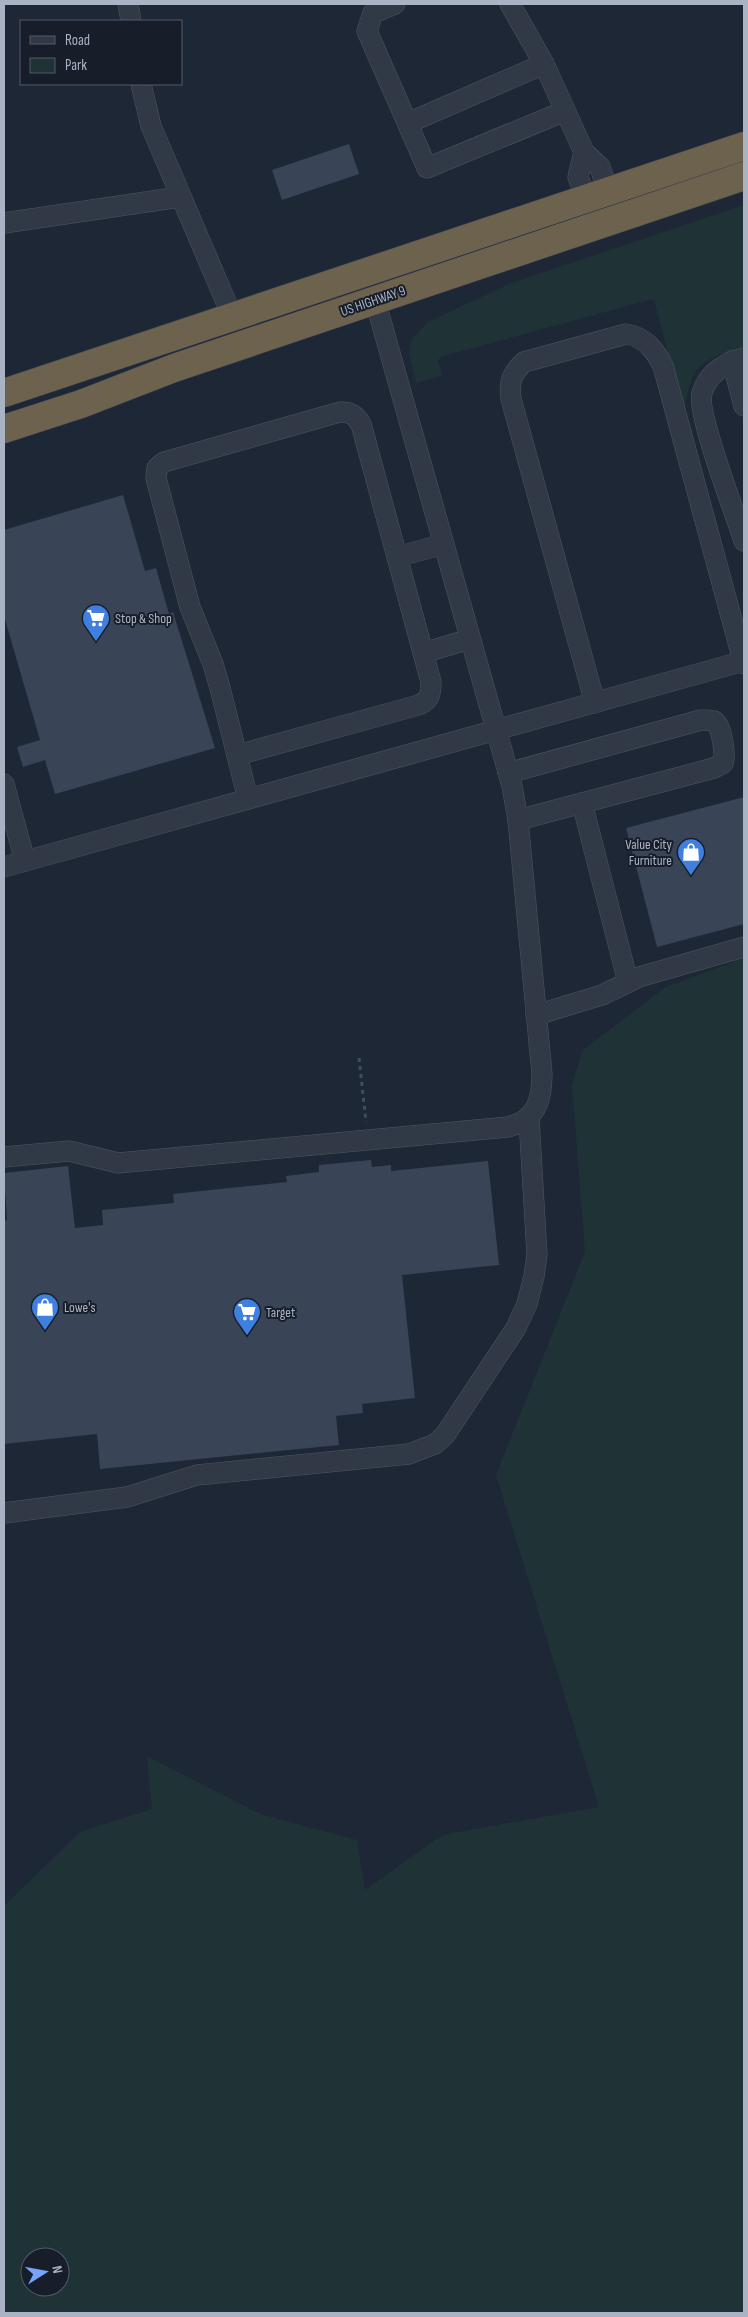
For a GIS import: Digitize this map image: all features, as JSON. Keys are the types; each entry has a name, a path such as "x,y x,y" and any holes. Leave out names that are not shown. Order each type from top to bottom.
{"highway":[{"path":"4,393 744,146"},
{"name":"US HIGHWAY 9","path":"5,430 81,404 174,368 744,176"}],"lane":[{"path":"128,4 131,20"},
{"path":"395,4 373,13 367,31 427,168 565,111"},
{"path":"510,4 544,64 584,152 600,167 597,196"},
{"path":"408,123 544,64"},
{"path":"141,85 151,126 232,316"},
{"path":"4,223 180,197"},
{"path":"4,1157 69,1150 113,1164 508,1126 520,1124 535,1111 542,1084 518,820 508,773 375,300"},
{"path":"4,866 744,662 669,382 656,352 641,339 626,334 524,362 511,377 509,384 511,399 595,703"},
{"path":"744,406 738,360 714,373 706,382 700,405 744,541"},
{"path":"237,755 426,703 430,698 431,682 361,424 356,416 349,412 340,412 164,462 158,468 156,478 190,608 213,664 248,799"},
{"path":"397,557 444,544"},
{"path":"423,653 470,639"},
{"path":"508,773 701,720 714,721 718,725 726,756 723,763 714,768 518,820"},
{"path":"4,784 25,861"},
{"path":"582,803 628,982"},
{"path":"536,1015 602,994 628,982 744,947"},
{"path":"4,1513 127,1497 197,1475 409,1454 435,1444 445,1435 458,1418 516,1328 527,1304 537,1255 529,1118"}],"path":[{"path":"359,1058 366,1128 363,1140"}],"green space":[{"path":"744,205 744,347 716,356 699,367 690,385 684,414 654,300 440,357 438,362 442,373 441,376 416,383 409,353 411,340 428,322 509,284"},
{"path":"744,958 744,2313 4,2313 4,1906 80,1832 152,1809 147,1756 260,1814 357,1840 365,1890 442,1835 599,1807 496,1475 585,1252 572,1085 582,1051 664,988"}],"building":[{"path":"349,144 359,174 282,200 272,170"},
{"name":"Stop & Shop","path":"123,495 145,571 156,568 169,614 173,612 215,748 55,794 45,760 23,767 17,747 40,740 4,616 4,530"},
{"name":"Value City Furniture","path":"744,797 744,924 657,947 626,828"},
{"name":"Target","path":"371,1160 372,1167 391,1165 391,1171 488,1161 499,1265 402,1275 415,1398 362,1404 363,1413 336,1416 339,1445 100,1469 97,1434 4,1444 4,1221 7,1220 4,1173 68,1166 75,1228 103,1225 102,1210 174,1203 173,1194 287,1182 286,1176 319,1172 319,1165"}],"place":[{"name":"Stop & Shop","path":"96,642"},
{"name":"Value City Furniture","path":"691,876"},
{"name":"Lowe's","path":"45,1331"},
{"name":"Target","path":"247,1336"}]}
